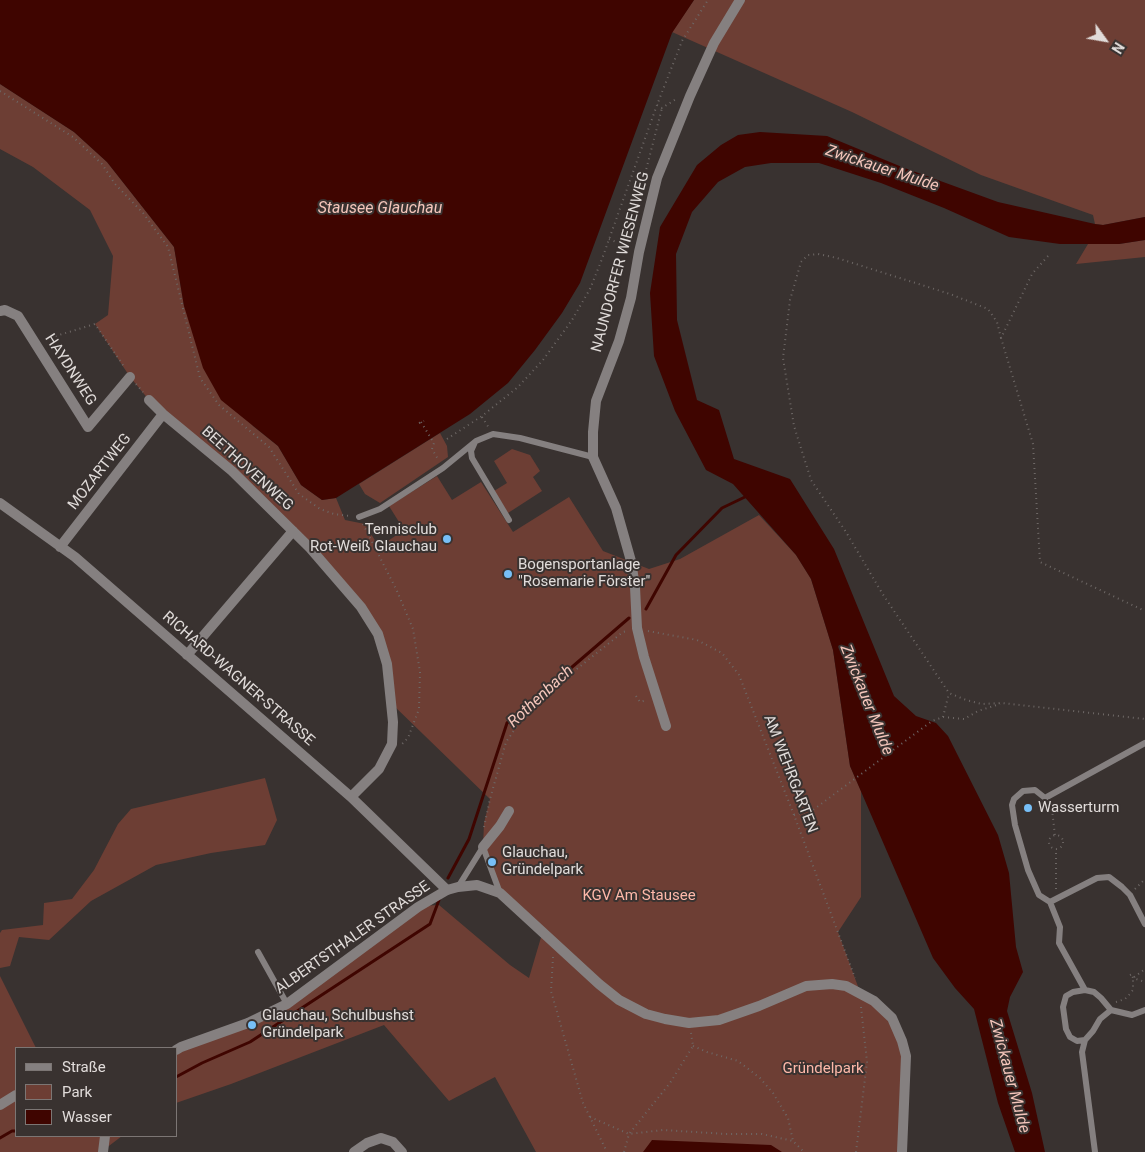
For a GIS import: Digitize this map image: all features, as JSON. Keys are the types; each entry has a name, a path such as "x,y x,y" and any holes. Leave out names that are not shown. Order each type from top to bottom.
{"street":[{"name":"NAUNDORFER WIESENWEG","path":"666,726 637,628 636,586 631,561 616,508 593,457 596,401 618,342 657,178 714,43 740,0"},
{"name":"HAYDNWEG","path":"0,311 5,310 18,316 88,426 130,377"},
{"name":"BEETHOVENWEG","path":"149,400 163,414 232,471 293,531 361,607 378,634 387,664 393,722 392,744 379,769 351,797"},
{"name":"MOZARTWEG","path":"60,547 163,414"},
{"name":"RICHARD-WAGNER-STRASSE","path":"0,503 75,557 351,797 447,890"},
{"path":"187,655 293,531"},
{"path":"483,847 509,811"},
{"name":"ALBERTSTHALER STRASSE","path":"178,1049 248,1023 288,1004 418,906 447,890 477,885 500,893 554,944 618,1000 646,1014 665,1020 689,1023 719,1020 759,1006 806,986 832,984 846,986 860,992 883,1008 892,1018 906,1056 902,1152"},
{"path":"0,1105 15,1096"},
{"path":"103,1152 105,1137"},
{"path":"354,1152 368,1143 381,1138 393,1142 402,1152"}],"lane":[{"path":"359,517 380,509 443,468 476,441 493,434 520,438 593,457"},
{"path":"476,441 472,451 472,458 510,520"},
{"path":"1085,990 1059,943 1060,927 1053,901 1039,894 1028,870 1012,812 1014,799 1023,791 1029,790 1041,793 1045,798 1145,743"},
{"path":"458,887 483,847"},
{"path":"483,847 500,893"},
{"path":"1053,901 1096,878 1109,877 1130,895 1145,924"},
{"path":"258,952 288,1004"},
{"path":"1085,1040 1077,1041 1070,1037 1066,1029 1062,1007 1066,996 1073,992 1085,990 1094,992 1110,1008 1132,1015 1145,1010"},
{"path":"1095,1152 1082,1052 1085,1040 1110,1008"}],"path":[{"path":"447,439 482,416 518,387 542,360 572,320 590,289 682,41 708,0"},
{"path":"0,92 73,137 102,164 115,184 143,213 168,247 200,378 219,405 269,447 299,494 320,509 334,514 359,517 397,591 413,629 420,672 418,709 408,738 402,744"},
{"path":"646,223 636,209 662,108 685,94 690,96"},
{"path":"657,105 662,108"},
{"path":"609,239 639,252"},
{"path":"1145,611 1040,562 1033,444 1000,338 997,322 988,309 950,294 818,254 808,255 800,262 790,300 783,358 794,426 812,480 846,532 882,593 949,694 982,704 1002,704 1145,719"},
{"path":"1000,338 1032,274 1048,256"},
{"path":"34,343 95,324 130,377 149,400"},
{"path":"482,416 493,434"},
{"path":"422,422 434,443 432,449 443,468"},
{"path":"483,847 484,822 506,742 517,726 568,676 623,632 637,628"},
{"name":"AM WEHRGARTEN","path":"637,628 698,640 722,653 739,675 860,992 866,1062 856,1152"},
{"path":"943,717 949,694"},
{"path":"636,696 640,702"},
{"path":"794,815 813,810 932,721 943,717 964,719 978,711 1002,704"},
{"path":"1052,809 1055,836"},
{"path":"1055,836 1051,838 1050,844 1056,849"},
{"path":"1055,836 1062,838 1063,842 1056,849"},
{"path":"1053,901 1056,849"},
{"path":"1130,895 1145,879"},
{"path":"554,944 551,991 583,1104 607,1152"},
{"path":"1133,978 1145,970"},
{"path":"1130,975 1132,974 1133,978 1145,982"},
{"path":"1110,1008 1112,1003 1129,996 1133,990 1133,978"},
{"path":"624,1152 629,1134 670,1083 693,1046 689,1023"},
{"path":"693,1046 738,1061 760,1078 788,1118 793,1141"},
{"path":"590,1117 629,1134 663,1130 762,1134 793,1141 804,1152"}],"green space":[{"path":"694,0 1145,0 1145,217 1103,225 1095,224 1093,215 981,175 852,112 672,32"},
{"path":"0,84 74,132 107,162 174,247 184,306 253,426 278,446 301,485 322,500 336,498 345,520 365,524 379,547 404,530 389,506 437,476 452,500 481,482 513,532 569,497 603,551 649,569 680,559 759,515 796,555 811,579 833,650 850,766 861,791 861,897 838,932 860,992 874,1001 902,1041 902,1152 536,1152 495,1077 449,1101 384,1025 178,1102 178,1049 263,1016 421,906 439,905 510,965 529,978 542,934 500,893 483,847 484,823 490,799 392,704 378,634 310,548 149,400 130,377 95,324 108,315 113,256 90,210 33,167 0,149"},
{"path":"1145,240 1145,257 1076,264 1088,244 1119,244"},
{"path":"440,433 447,446 448,457 380,503 365,494 359,484"},
{"path":"512,449 530,455 540,471 533,477 542,491 508,513 494,491 507,483 494,461"},
{"path":"265,778 277,820 265,845 211,853 156,865 91,901 49,940 19,937 10,966 0,968 0,933 2,930 43,925 44,903 72,899 94,870 118,824 131,809"},
{"path":"0,976 36,1047 15,1047 15,1137 121,1137 101,1152 0,1152"}],"water":[{"name":"Stausee Glauchau","path":"0,0 694,0 672,33 580,283 562,313 535,350 508,383 470,414 336,498 322,500 301,485 278,446 221,400 203,368 184,306 174,247 107,162 74,132 0,84"},
{"name":"Zwickauer Mulde","path":"760,132 827,136 902,167 998,202 1095,224 1103,225 1145,217 1145,240 1119,244 1060,244 1009,237 881,183 819,163 771,163 745,167 718,182 692,212 676,254 677,320 697,400 719,410 734,459 790,479 834,549 894,696 916,716 936,723 948,736 998,835 1009,873 1016,947 1023,972 1010,997 1007,1011 1032,1093 1045,1152 1015,1152 998,1103 974,1009 955,988 933,958 850,766 833,650 811,579 796,555 733,484 706,470 675,411 654,356 650,293 660,227 697,165 721,145 738,135"},
{"path":"652,1140 771,1145 782,1152 643,1152"}],"waterway":[{"name":"Rothenbach","path":"646,609 676,555 722,508 747,496"},
{"name":"Rothenbach","path":"448,878 469,839 507,723 629,618"},
{"name":"Rothenbach","path":"178,1076 250,1042 430,924 439,900"},
{"name":"Rothenbach","path":"0,1138 15,1131"}],"place":[{"name":"Tennisclub Rot-Weiß Glauchau","path":"447,539"},
{"name":"Bogensportanlage \"Rosemarie Förster\"","path":"508,574"},
{"name":"Wasserturm","path":"1028,808"},
{"name":"Glauchau, Gründelpark","path":"492,862"},
{"name":"Glauchau, Schulbushst Gründelpark","path":"252,1025"}],"park label":[{"name":"KGV Am Stausee","path":"639,896"},
{"name":"Gründelpark","path":"823,1069"}]}
